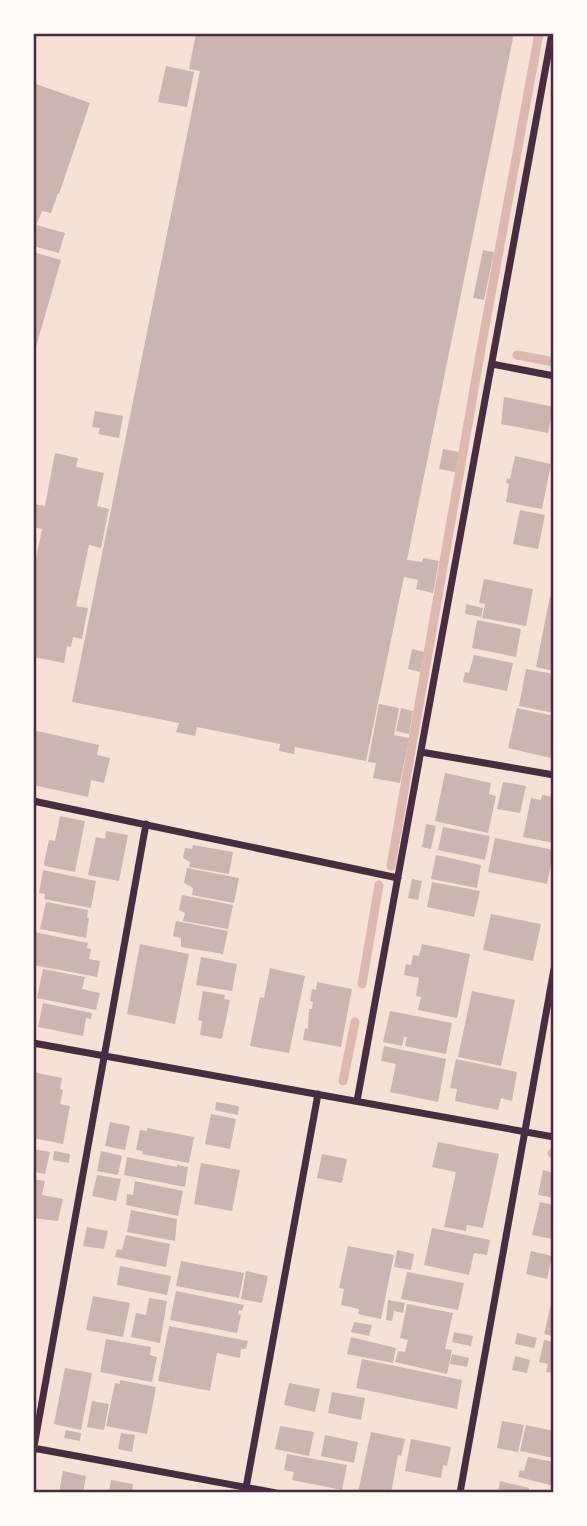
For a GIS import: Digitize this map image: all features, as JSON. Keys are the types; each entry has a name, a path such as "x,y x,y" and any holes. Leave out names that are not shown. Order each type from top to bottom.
{"street":[{"path":"357,1101 551,55 552,33"},
{"path":"492,365 554,376"},
{"path":"421,752 554,775"},
{"path":"33,801 398,878"},
{"path":"146,824 33,1450 245,1490 276,1493"},
{"path":"460,1493 554,969"},
{"path":"33,1043 554,1137"},
{"path":"245,1490 318,1094"}],"building":[{"path":"196,33 514,33 407,560 422,562 423,558 439,561 433,593 416,589 418,580 404,577 366,761 295,747 294,754 279,751 280,744 197,727 195,736 176,732 179,723 72,702 200,71 189,69"},
{"path":"166,66 194,72 187,107 158,102"},
{"path":"33,83 90,103 51,213 42,211 37,224 33,222"},
{"path":"33,224 65,233 59,253 33,246"},
{"path":"483,250 494,252 484,300 473,298"},
{"path":"33,252 61,260 34,354 33,353"},
{"path":"504,397 554,407 548,433 501,424"},
{"path":"95,411 123,416 119,438 98,434 100,428 92,427"},
{"path":"443,449 459,452 455,472 439,469"},
{"path":"55,453 78,458 76,467 104,473 97,506 109,509 101,548 89,545 76,606 88,608 82,639 73,637 71,647 67,646 64,663 33,657 33,573 42,529 33,527 33,504 45,506"},
{"path":"515,456 551,464 542,509 506,502 509,484 506,483 507,478 510,479"},
{"path":"520,510 545,515 538,549 513,544"},
{"path":"484,579 533,589 526,626 482,618 485,604 479,603"},
{"path":"550,596 554,597 554,671 536,667"},
{"path":"466,604 483,608 481,617 465,614"},
{"path":"477,620 521,629 516,657 472,648"},
{"path":"412,649 424,652 420,672 408,669"},
{"path":"474,655 513,663 507,691 463,682 465,672 469,673"},
{"path":"526,669 554,674 554,713 519,706"},
{"path":"379,704 399,708 394,735 409,738 400,783 373,778 376,763 368,762"},
{"path":"401,708 413,711 409,734 396,731"},
{"path":"517,708 554,716 551,758 508,748"},
{"path":"33,730 99,745 97,755 110,758 104,783 91,780 88,797 33,785"},
{"path":"445,773 491,783 489,794 496,796 488,833 435,821"},
{"path":"503,782 526,786 520,813 497,809"},
{"path":"542,795 554,797 554,843 523,837 531,798 541,800"},
{"path":"60,816 85,821 75,872 45,866 44,863 49,840 55,841"},
{"path":"426,824 436,826 431,849 422,847"},
{"path":"443,827 490,836 485,860 438,850"},
{"path":"106,831 128,835 119,881 88,875 96,837 105,839"},
{"path":"495,838 554,850 547,884 488,872"},
{"path":"193,845 233,852 229,874 189,867 190,862 183,858 185,848 192,849"},
{"path":"436,855 481,865 477,888 431,879"},
{"path":"187,868 239,878 234,903 192,895 193,888 184,883"},
{"path":"43,870 96,881 91,908 44,899 45,894 39,893"},
{"path":"412,879 422,881 418,900 408,898"},
{"path":"432,882 480,891 474,917 427,907"},
{"path":"182,895 233,905 228,929 183,921 185,913 179,910"},
{"path":"46,902 88,910 86,938 40,929"},
{"path":"491,914 541,924 533,961 483,950"},
{"path":"176,921 228,931 223,954 181,947 181,938 173,936"},
{"path":"34,932 88,943 87,948 91,949 89,959 100,961 97,977 33,965"},
{"path":"140,944 189,954 175,1024 127,1014"},
{"path":"422,944 470,954 457,1018 418,1010 421,997 416,996 419,978 404,975 406,964 411,965 413,955 419,956"},
{"path":"201,957 237,964 232,991 196,985"},
{"path":"270,968 305,976 289,1053 250,1046 260,997 264,998"},
{"path":"43,969 85,977 82,989 100,993 96,1010 37,998"},
{"path":"317,982 352,989 341,1047 303,1040 305,1028 308,1029 309,1009 312,1009 312,989 316,990"},
{"path":"203,991 225,995 224,999 230,1000 222,1039 200,1035 202,1021 198,1020"},
{"path":"472,991 515,1000 501,1066 458,1057"},
{"path":"43,1003 92,1013 91,1019 86,1018 83,1036 38,1027"},
{"path":"390,1011 452,1023 446,1054 405,1046 407,1037 404,1037 402,1046 383,1042"},
{"path":"384,1046 446,1059 438,1102 390,1092 396,1064 381,1061"},
{"path":"456,1059 517,1072 512,1101 501,1098 498,1110 455,1101 457,1089 450,1088"},
{"path":"33,1072 62,1078 60,1104 70,1106 63,1144 33,1138"},
{"path":"216,1102 239,1106 238,1115 215,1110"},
{"path":"211,1114 236,1119 230,1149 205,1144"},
{"path":"110,1122 130,1126 125,1150 105,1146"},
{"path":"147,1128 194,1137 189,1163 142,1154 143,1151 136,1150 140,1130 147,1131"},
{"path":"438,1142 499,1154 483,1228 467,1225 466,1231 444,1227 456,1172 432,1167"},
{"path":"33,1149 50,1152 45,1174 33,1172"},
{"path":"54,1151 70,1154 69,1163 53,1160"},
{"path":"101,1151 122,1156 118,1175 97,1171"},
{"path":"322,1154 347,1159 342,1183 317,1178"},
{"path":"127,1157 188,1167 185,1187 124,1175"},
{"path":"201,1163 240,1170 232,1211 194,1204"},
{"path":"543,1170 554,1173 554,1198 538,1195"},
{"path":"97,1175 121,1179 116,1201 92,1196"},
{"path":"33,1179 45,1181 42,1195 63,1199 58,1221 33,1218"},
{"path":"135,1181 183,1191 178,1216 126,1205 127,1194 133,1195"},
{"path":"540,1202 554,1205 552,1239 532,1235"},
{"path":"131,1210 177,1219 175,1241 127,1232"},
{"path":"87,1227 108,1231 104,1249 83,1246"},
{"path":"432,1228 490,1240 487,1255 474,1253 469,1275 424,1265"},
{"path":"126,1235 170,1244 166,1267 115,1257 117,1249 122,1250"},
{"path":"348,1246 394,1255 381,1319 358,1314 359,1309 341,1305 344,1289 339,1288"},
{"path":"397,1250 414,1254 411,1270 394,1267"},
{"path":"531,1251 552,1256 547,1279 526,1274"},
{"path":"181,1261 244,1273 239,1298 176,1286"},
{"path":"120,1266 171,1276 167,1295 117,1285"},
{"path":"246,1271 268,1276 262,1303 241,1299"},
{"path":"407,1272 464,1283 458,1310 401,1299"},
{"path":"176,1291 244,1305 238,1314 241,1315 237,1333 170,1320"},
{"path":"554,1295 554,1336 544,1334"},
{"path":"93,1296 130,1303 123,1337 86,1330"},
{"path":"149,1298 167,1301 160,1343 131,1337 136,1313 146,1315"},
{"path":"388,1300 405,1303 403,1313 394,1311 392,1321 386,1320"},
{"path":"407,1304 453,1313 445,1349 452,1350 447,1374 395,1362 398,1351 405,1352 408,1340 400,1338"},
{"path":"354,1322 372,1325 369,1336 351,1332"},
{"path":"169,1326 248,1341 246,1349 241,1349 240,1358 217,1353 210,1391 158,1381"},
{"path":"454,1332 473,1336 471,1346 452,1342"},
{"path":"517,1333 537,1338 534,1348 515,1344"},
{"path":"351,1337 396,1348 393,1363 347,1354"},
{"path":"106,1339 151,1347 150,1355 157,1357 152,1382 100,1372"},
{"path":"544,1340 554,1342 554,1373 546,1372 548,1364 539,1362"},
{"path":"452,1354 469,1358 467,1367 450,1364"},
{"path":"515,1356 530,1360 527,1373 512,1370"},
{"path":"362,1359 462,1380 457,1409 356,1388"},
{"path":"65,1368 92,1373 81,1430 54,1424"},
{"path":"120,1380 156,1387 147,1434 106,1426 115,1383 120,1384"},
{"path":"289,1383 320,1389 315,1412 284,1405"},
{"path":"332,1392 365,1398 361,1420 328,1413"},
{"path":"92,1401 109,1404 104,1430 87,1427"},
{"path":"502,1421 524,1425 518,1452 497,1448"},
{"path":"526,1425 554,1431 554,1458 520,1451"},
{"path":"280,1426 314,1432 309,1456 275,1449"},
{"path":"66,1430 81,1433 80,1441 64,1438"},
{"path":"371,1432 405,1439 401,1456 398,1455 391,1493 358,1492"},
{"path":"121,1433 135,1435 132,1452 118,1449"},
{"path":"325,1435 358,1442 354,1463 321,1456"},
{"path":"411,1439 451,1447 441,1478 405,1471"},
{"path":"287,1454 347,1465 342,1490 292,1480 294,1472 284,1470"},
{"path":"528,1457 554,1462 554,1486 518,1477 520,1470 524,1471"},
{"path":"63,1471 86,1476 83,1493 59,1493"},
{"path":"111,1480 133,1484 132,1493 109,1493"},
{"path":"500,1481 529,1488 528,1493 498,1493"}],"waterway":[{"path":"391,866 539,33"},
{"path":"517,355 554,362"},
{"path":"362,984 379,885"},
{"path":"343,1081 355,1022"}]}
